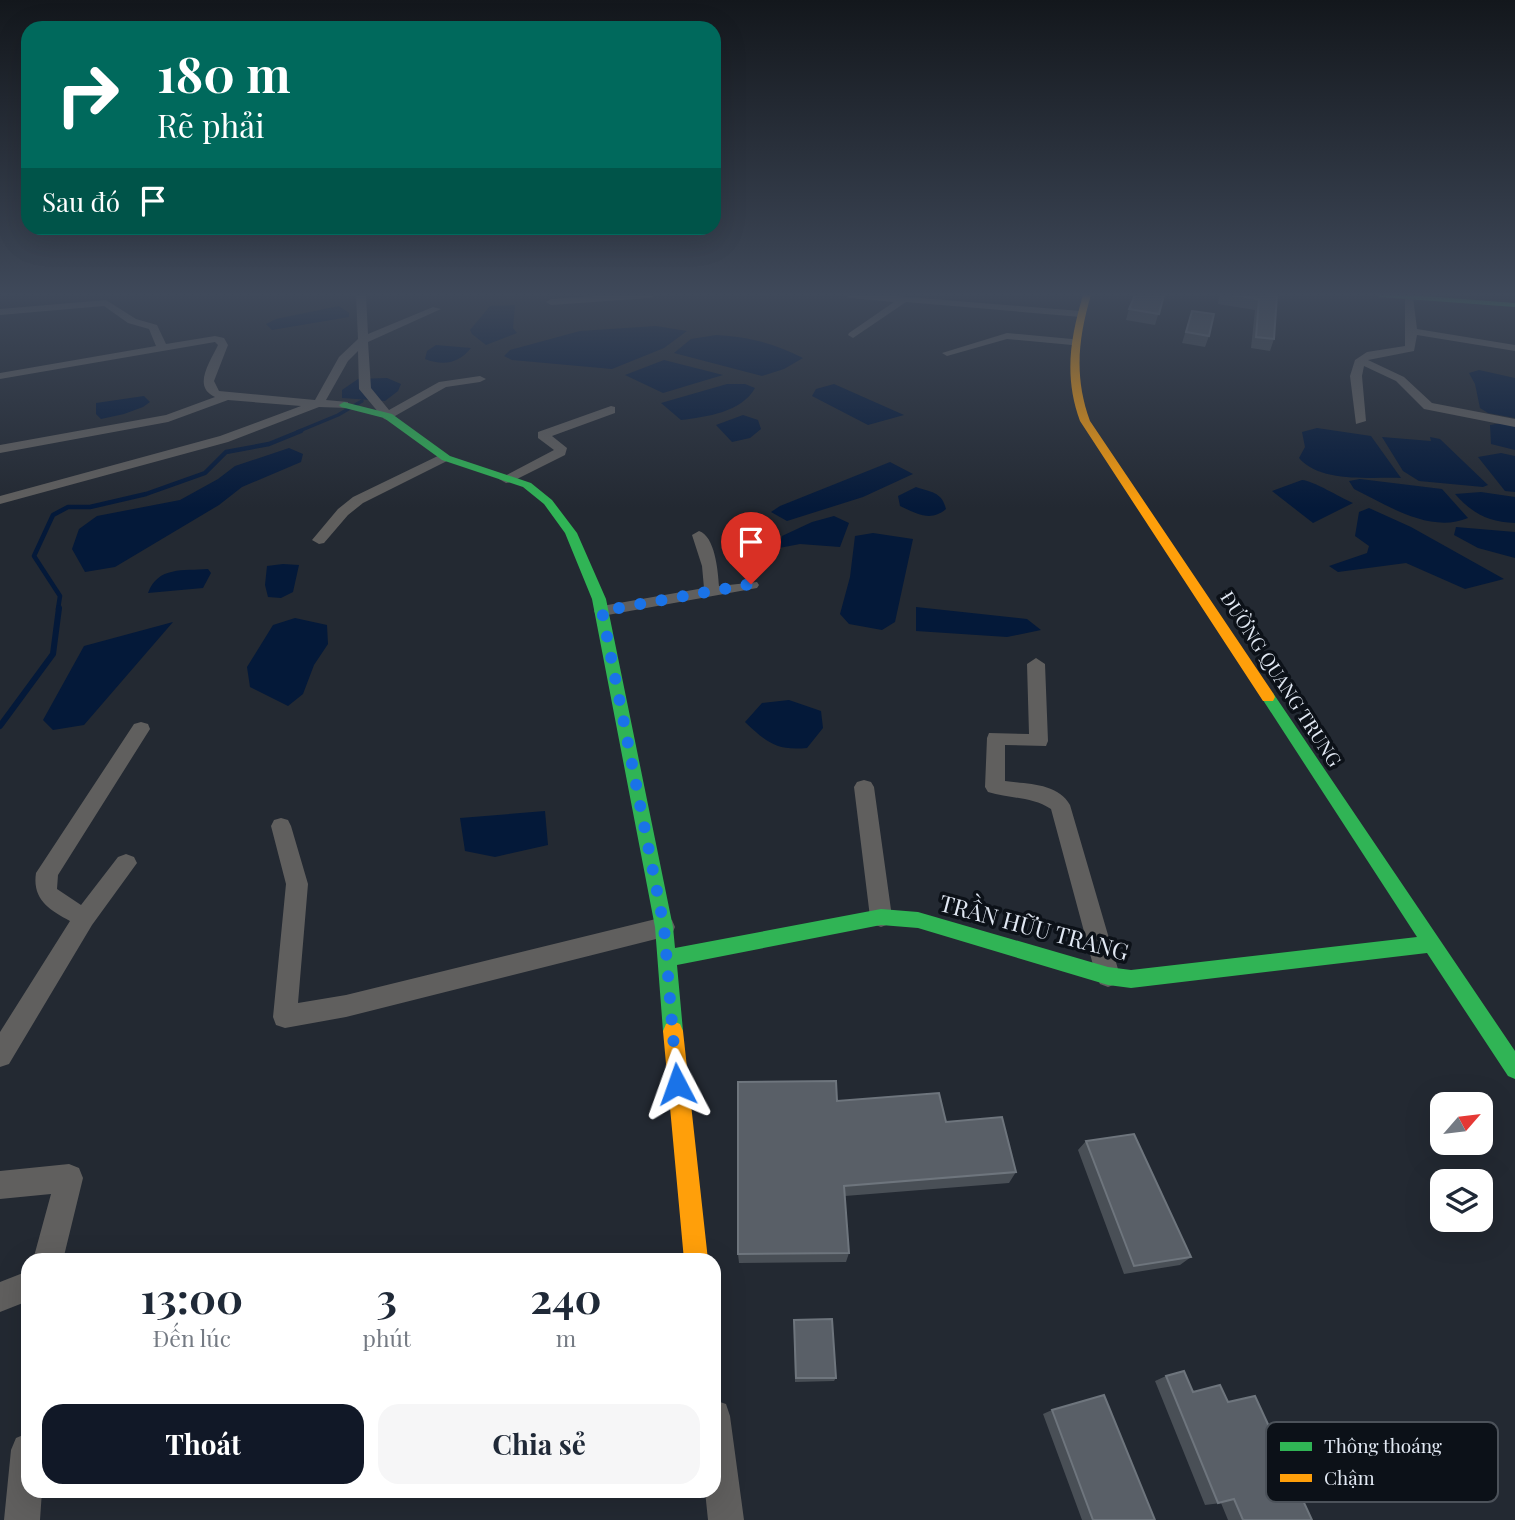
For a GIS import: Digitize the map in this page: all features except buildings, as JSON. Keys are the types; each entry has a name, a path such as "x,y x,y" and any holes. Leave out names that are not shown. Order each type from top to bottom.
{"street":[{"path":"0,376 56,366"},
{"path":"214,366 208,381 209,388 215,394 225,397 350,406 388,416 443,384 480,379"},
{"path":"0,500 224,439 319,403 339,366"},
{"path":"364,366 365,389 388,416 444,457 527,485 548,502 571,533 602,611 664,927 679,1109 695,1253"},
{"name":"ĐƯỜNG QUANG TRUNG","path":"1071,366 1076,400 1085,421 1515,1069"},
{"path":"1359,366 1356,376 1360,421"},
{"path":"1372,366 1399,379 1428,406 1515,423"},
{"path":"0,449 168,418 225,397"},
{"path":"506,479 562,450 542,435 611,410"},
{"path":"319,541 329,534 344,509 444,457"},
{"path":"699,535 710,566 712,591"},
{"path":"602,611 751,584"},
{"path":"1036,664 1039,741 996,738 995,787 1042,793 1060,805 1108,976"},
{"path":"84,918 47,896 43,886 47,873 141,729"},
{"path":"864,787 881,917"},
{"path":"281,826 297,884 285,1017 346,1006 664,927"},
{"path":"0,1055 84,918 127,863"},
{"name":"TRẦN HỮU TRANG","path":"668,958 881,917 918,920 1108,976 1131,979 1432,944"},
{"path":"0,1185 68,1178 50,1253"},
{"path":"0,1297 21,1289"},
{"path":"721,1477 726,1520"},
{"path":"22,1520 24,1498"}],"water":[{"path":"578,366 620,366 612,369"},
{"path":"649,366 687,366 723,375 663,393 625,375"},
{"path":"723,366 789,366 762,376"},
{"path":"1479,370 1515,378 1515,418 1488,413 1480,408 1475,384 1469,373"},
{"path":"387,378 401,384 398,391 385,401 342,398 342,390 358,379"},
{"path":"727,384 745,384 755,388 741,403 732,408 701,417 681,420 661,403"},
{"path":"834,384 904,415 868,425 812,396 816,389"},
{"path":"144,396 150,402 143,407 101,419 96,414 96,403"},
{"path":"743,415 758,420 761,429 750,438 732,442 716,425"},
{"path":"1502,423 1515,426 1515,450 1491,444 1490,425"},
{"path":"1317,428 1371,436 1401,478 1346,477 1319,472 1308,466 1299,458 1305,447 1302,432"},
{"path":"1382,437 1431,441 1430,437 1440,439 1488,485 1483,487 1419,481 1403,471"},
{"path":"289,448 303,454 301,462 242,487 219,505 115,567 85,572 72,549 79,529 97,516 180,500 218,479 235,466"},
{"path":"1501,453 1515,456 1515,492 1505,491 1478,457"},
{"path":"890,462 913,474 863,497 787,521 771,512 780,506"},
{"path":"1360,479 1442,489 1468,518 1439,522 1409,516 1354,489 1349,481"},
{"path":"1302,480 1353,503 1313,523 1272,491"},
{"path":"916,487 939,496 946,509 929,516 900,506 898,496"},
{"path":"1481,492 1515,497 1515,523 1482,516 1455,494"},
{"path":"1369,508 1411,527 1504,579 1465,589 1406,563 1338,572 1329,566 1367,553 1369,546 1355,536 1359,512"},
{"path":"834,516 849,523 840,547 800,544 779,548 782,536 812,522"},
{"path":"1456,527 1515,532 1515,558 1478,548 1454,535"},
{"path":"873,533 913,539 895,622 882,630 849,624 840,614 850,577 855,536"},
{"path":"299,565 293,592 281,598 268,597 265,585 267,566"},
{"path":"208,569 211,573 203,588 148,593 152,584 165,574 181,570"},
{"path":"916,607 1027,619 1041,630 1007,637 916,631"},
{"path":"295,618 327,625 328,644 314,665 303,694 288,706 250,687 247,667 273,625"},
{"path":"173,622 84,725 53,730 43,720 84,646"},
{"path":"789,700 821,711 823,728 807,748 780,747 745,722 762,703"},
{"path":"545,811 548,845 495,857 465,851 460,818"}],"waterway":[{"path":"297,432 338,415 362,401"},
{"path":"58,609 60,596 34,556 53,515 68,507 90,507 146,494 205,473 226,452 269,444 301,431"},
{"path":"0,726 53,654 59,608"}],"traffic: fast":[{"path":"344,405 388,416 446,458 527,485 548,502 571,533 599,599 664,927 673,1031"},
{"path":"1268,697 1515,1069"},
{"path":"668,958 881,917 918,920 1108,976 1131,979 1431,944"}],"traffic: slow":[{"path":"1074,366 1075,389 1085,421 1268,697"},
{"path":"673,1031 695,1253"}],"route":[{"path":"677,1084 664,927 602,611 751,584"}]}
